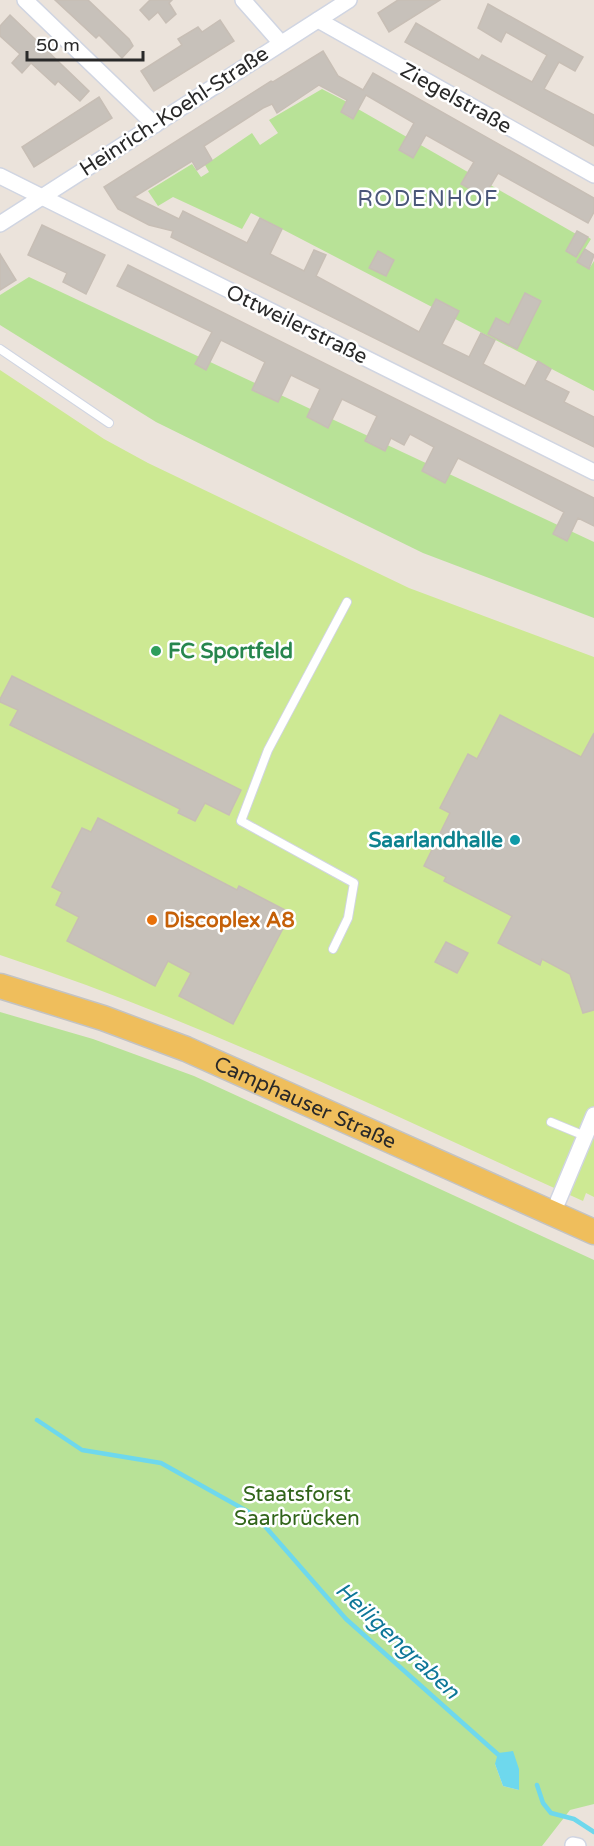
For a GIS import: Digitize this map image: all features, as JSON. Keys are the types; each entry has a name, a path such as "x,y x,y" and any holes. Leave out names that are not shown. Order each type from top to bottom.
{"main road":[{"name":"Camphauser Straße","path":"3,989 81,1011 186,1049 594,1232"}],"street":[{"path":"25,0 155,124"},
{"path":"243,0 280,42"},
{"name":"Heinrich-Koehl-Straße","path":"0,224 280,42 349,0"},
{"name":"Ziegelstraße","path":"318,20 594,175"},
{"name":"Ottweilerstraße","path":"0,176 594,472"},
{"path":"553,1213 594,1115"}],"lane":[{"path":"0,349 109,423"},
{"path":"333,949 348,918 354,883 241,821 268,750 346,602"},
{"path":"551,1122 585,1136"}],"green space":[{"path":"322,89 347,102 341,112 352,119 358,109 576,234 576,256 588,237 591,239 577,262 589,269 594,261 594,391 251,213 242,229 173,197 158,206 148,191 192,164 201,177 209,172 205,165 252,133 260,145 278,133 269,120"},
{"path":"29,277 594,542 594,618 423,553 156,422 0,325 0,295"},
{"path":"0,370 104,439 148,463 409,588 594,657 594,1197 586,1193 583,1201 367,1102 222,1039 75,981 0,955"},
{"name":"Staatsforst Saarbrücken","path":"0,1012 93,1039 194,1076 594,1260 594,1804 570,1810 542,1846 0,1846","holes":["495,1764 519,1769 519,1790 503,1786"]}],"water":[{"path":"513,1751 519,1769 519,1790 503,1786 495,1764 498,1753"}],"building":[{"path":"55,0 88,0 129,39 133,46 122,58 99,35 96,38"},
{"path":"150,0 172,0 169,3 176,14 166,23 158,12 149,20 140,10"},
{"path":"398,0 440,0 389,32 378,13"},
{"path":"488,4 583,57 575,71 559,62 544,89 594,115 594,146 405,42 416,23 479,60 482,55 532,82 547,55 506,32 501,42 478,28"},
{"path":"10,15 89,91 80,101 58,81 55,85 31,63 22,73 12,63 20,54 0,36 0,26"},
{"path":"220,20 234,41 154,91 141,71 182,45 178,39 198,27 202,32"},
{"path":"323,51 338,76 363,90 373,73 594,198 594,212 588,223 498,173 484,197 461,184 474,162 426,135 413,158 399,150 414,123 366,95 353,119 341,112 347,100 319,85 277,113 272,104 263,108 204,146 212,160 197,170 192,161 134,197 179,219 183,211 247,243 260,218 282,229 270,254 304,271 314,250 326,255 316,276 419,332 436,299 459,311 442,344 469,357 481,333 495,340 483,364 525,386 538,361 551,369 545,380 569,392 564,402 594,417 594,447 171,237 173,231 149,225 118,209 104,187 271,81 273,82"},
{"path":"99,97 112,118 34,167 22,147"},
{"path":"42,225 105,255 86,294 63,282 67,273 28,255"},
{"path":"577,231 588,237 576,257 566,251"},
{"path":"585,249 594,255 589,269 577,262"},
{"path":"378,251 394,260 386,276 369,268"},
{"path":"0,254 16,280 0,290"},
{"path":"128,265 594,498 594,526 578,518 567,541 553,534 564,512 458,458 445,483 422,471 434,447 410,434 404,445 391,438 385,451 365,441 377,416 342,399 328,428 307,417 320,389 291,375 278,402 252,390 265,362 221,340 206,370 195,364 212,332 117,286"},
{"path":"525,293 541,301 517,349 488,334 496,318 509,325"},
{"path":"12,676 241,790 229,815 205,803 195,821 178,813 180,809 10,725 18,710 0,702 0,699"},
{"name":"Saarlandhalle","path":"500,715 581,757 594,733 594,1010 583,1013 570,974 542,959 540,965 498,943 512,916 444,881 446,877 424,866 450,813 440,808 468,754 477,759"},
{"path":"98,818 237,890 239,886 291,913 233,1024 179,996 191,973 168,961 155,986 67,941 79,917 56,905 62,892 52,887 82,828 91,832"},
{"path":"446,942 468,953 457,973 435,962"}],"waterway":[{"name":"Heiligengraben","path":"37,1420 82,1450 161,1463 256,1516 346,1619 502,1758"},
{"name":"Heiligengraben","path":"537,1785 543,1803 551,1813 574,1819 594,1832"}],"place":[{"name":"FC Sportfeld","path":"156,651"},
{"name":"Saarlandhalle","path":"515,840"},
{"name":"Discoplex A8","path":"152,920"}],"district":[{"name":"RODENHOF","path":"428,198"}]}
